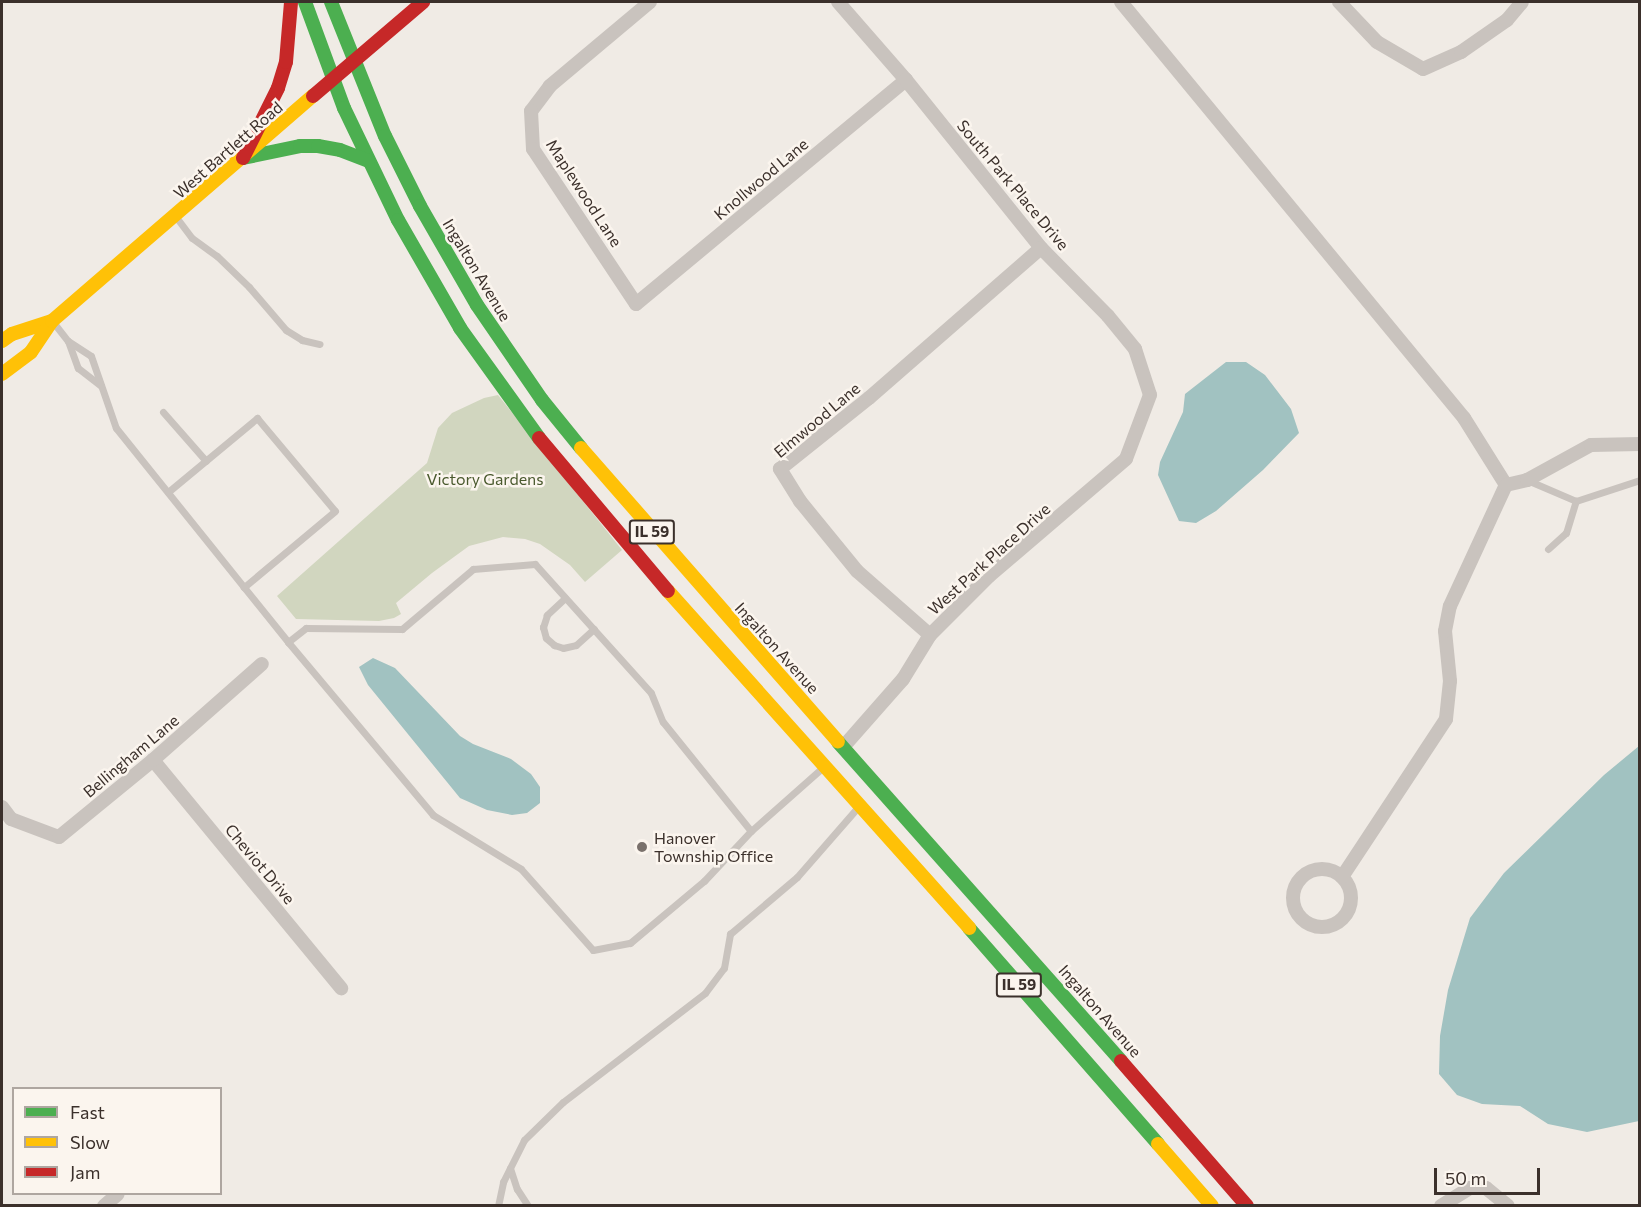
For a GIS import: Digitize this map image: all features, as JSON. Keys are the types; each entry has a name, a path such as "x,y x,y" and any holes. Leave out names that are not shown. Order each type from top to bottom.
{"main road":[{"path":"243,158 278,88 286,62 291,2"},
{"name":"IL 59","path":"304,2 333,80 368,161 422,265 460,328 529,426 629,547 860,805 1212,1206"},
{"name":"IL 59","path":"331,2 354,61"},
{"name":"West Bartlett Road","path":"2,374 31,352 52,321 176,217 423,2"},
{"name":"Ingalton Avenue","path":"354,61 385,136 430,225 477,305 542,400 614,489 1053,982 1247,1206"},
{"path":"243,158 300,146 318,146 340,150 368,161"},
{"name":"West Bartlett Road","path":"2,342 12,334 52,321"},
{"path":"824,765 843,747"}],"street":[{"name":"Maplewood Lane","path":"636,304 533,149 531,111 550,86 650,2"},
{"name":"South Park Place Drive","path":"838,2 906,80 1041,248 1108,316 1135,349 1150,395"},
{"path":"1121,2 1464,418 1506,484"},
{"path":"1339,2 1377,42 1423,69 1461,52 1507,20 1522,2"},
{"name":"Knollwood Lane","path":"636,304 906,80"},
{"name":"Elmwood Lane","path":"930,635 857,571 800,501 780,469 869,398 1041,248"},
{"name":"West Park Place Drive","path":"843,747 903,679 930,635 989,576 1126,459 1150,395"},
{"path":"1506,484 1527,480 1591,445 1640,444"},
{"path":"1342,877 1446,719 1450,681 1445,631 1450,606 1506,484"},
{"name":"Bellingham Lane","path":"2,807 11,819 59,837 153,760 262,664"},
{"name":"Cheviot Drive","path":"153,760 341,988"},
{"path":"1316,870 1334,872 1342,877 1348,885 1350,905 1339,922 1320,928 1302,920 1293,904 1295,886 1300,878 1316,870"},
{"path":"1440,1206 1470,1188 1486,1188 1508,1206"},
{"path":"104,1206 117,1195"}],"lane":[{"path":"176,217 192,238 217,256 249,287 286,330 302,340 320,344"},
{"path":"52,321 68,341 91,356 116,428 288,642 433,815 521,869 593,950 630,943 704,881 751,831 824,765"},
{"path":"68,341 78,368 103,387"},
{"path":"163,412 206,461"},
{"path":"168,492 257,418 335,512 244,587"},
{"path":"1527,480 1576,501 1640,480"},
{"path":"1548,549 1566,533 1576,501"},
{"path":"288,642 306,628 402,629 473,570 535,564 651,693 663,722 751,831"},
{"path":"565,598 547,615 543,627 546,638 554,645 563,648 576,645 594,629"},
{"path":"498,1206 503,1182 524,1140 563,1102 705,993 724,968 730,934 797,877 860,805"},
{"path":"510,1168 517,1189 528,1206"}],"green space":[{"name":"Victory Gardens","path":"498,395 622,550 585,582 570,565 540,544 525,539 503,537 469,546 432,573 396,603 401,614 394,618 379,621 296,619 277,596 427,463 438,428 452,413 484,398"}],"water":[{"path":"1226,362 1246,362 1265,375 1291,409 1299,433 1263,470 1216,511 1196,523 1179,521 1158,475 1160,462 1183,412 1185,394"},
{"path":"373,658 395,668 460,736 473,744 511,759 531,774 540,787 540,803 527,813 512,815 487,810 460,798 368,685 359,667"},
{"path":"1639,746 1639,1121 1587,1132 1548,1124 1520,1106 1482,1104 1457,1095 1439,1074 1440,1036 1448,990 1470,918 1504,873 1604,775"}],"traffic: fast":[{"path":"305,2 344,108 398,220 460,328 539,438"},
{"path":"331,2 385,136 420,206 477,305 542,400 581,448"},
{"path":"243,158 300,146 318,146 340,150 368,161"},
{"path":"838,742 1121,1061"},
{"path":"969,928 1158,1144"}],"traffic: slow":[{"path":"2,374 31,352 52,321 313,96"},
{"path":"2,341 12,334 52,321"},
{"path":"581,448 838,742"},
{"path":"668,591 969,928"},
{"path":"1158,1144 1212,1206"}],"traffic: jam":[{"path":"243,158 278,88 286,62 291,2"},
{"path":"313,96 423,2"},
{"path":"539,438 668,591"},
{"path":"1121,1061 1247,1206"}],"place":[{"name":"Hanover Township Office","path":"642,847"}]}
